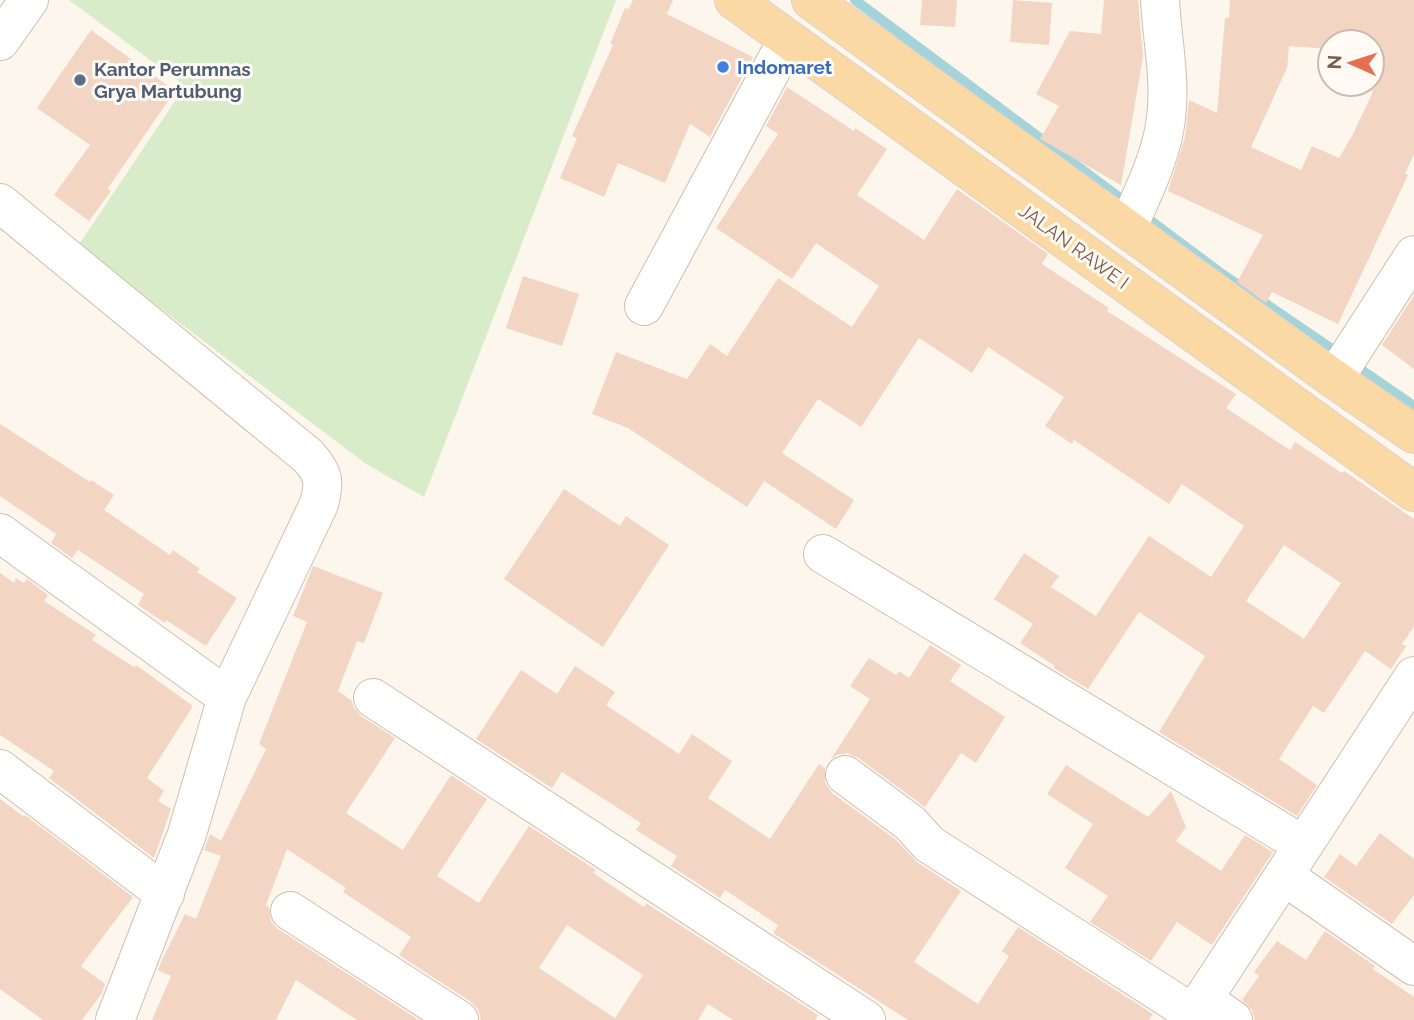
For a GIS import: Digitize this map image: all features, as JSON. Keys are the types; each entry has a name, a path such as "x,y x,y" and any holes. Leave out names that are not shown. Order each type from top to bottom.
{"main road":[{"name":"JALAN RAWE I","path":"734,0 1414,492"},
{"path":"811,0 1127,229 1342,366 1414,434"}],"street":[{"path":"0,41 29,0"},
{"path":"1127,229 1148,180 1166,119 1166,61 1160,0"},
{"path":"644,306 788,39"},
{"path":"0,203 308,456 322,472 323,489 319,504 227,697 187,834 115,1020"},
{"path":"1342,366 1414,255"},
{"path":"0,533 227,697"},
{"path":"823,554 1294,860 1414,966"},
{"path":"845,775 910,822 929,844 1204,1013 1294,860 1404,715 1414,676"},
{"path":"373,698 866,1020"},
{"path":"0,769 164,894"},
{"path":"290,911 459,1020"}],"green space":[{"path":"69,0 616,0 424,497 366,464 78,246 185,86"}],"building":[{"path":"633,0 673,0 667,14 753,57 710,137 690,124 665,183 618,163 604,197 560,178 577,138 572,136 613,45 610,44 625,8 629,9"},
{"path":"922,0 957,0 955,27 920,25"},
{"path":"1013,0 1052,3 1049,45 1010,42"},
{"path":"1104,0 1138,0 1143,57 1121,185 1040,139 1059,106 1036,94 1070,31 1101,34"},
{"path":"1230,0 1414,0 1414,154 1405,174 1408,175 1338,324 1272,292 1266,303 1237,282 1263,235 1168,191 1185,137 1189,100 1217,113 1225,18 1229,18","holes":["1316,28 1386,28 1386,98 1370,98 1339,158 1312,146 1301,170 1251,147 1287,68 1289,46 1316,48"]},
{"path":"91,30 175,91 108,188 111,191 89,221 54,195 90,145 37,108"},
{"path":"787,87 887,149 857,195 924,240 957,189 1048,254 1042,264 1109,308 1107,311 1236,394 1226,408 1290,450 1295,442 1342,473 1344,471 1414,519 1414,626 1402,644 1406,646 1391,669 1365,651 1324,713 1313,706 1279,759 1317,785 1297,816 1159,732 1205,656 1139,612 1088,689 1020,643 1033,624 994,599 1024,553 1059,576 1051,587 1096,616 1149,536 1211,577 1244,526 1182,484 1169,504 1074,440 1072,444 1045,426 1064,397 988,347 972,373 919,338 861,427 818,399 782,453 854,500 836,529 764,481 747,507 628,428 592,414 616,352 687,379 710,344 727,356 778,278 852,327 879,286 816,243 792,279 716,228 778,134 766,126","holes":["1284,545 1341,583 1304,639 1246,601"]},
{"path":"523,276 579,294 562,346 506,328"},
{"path":"1414,295 1414,369 1382,345"},
{"path":"0,424 114,495 104,510 170,555 173,550 200,569 197,572 237,598 206,646 138,605 144,594 78,550 72,558 51,543 56,534 0,496"},
{"path":"564,489 620,526 626,516 669,545 603,647 504,579"},
{"path":"313,566 383,593 364,643 357,641 338,691 352,701 361,716 395,738 346,813 403,850 451,775 487,799 437,876 479,903 529,826 596,870 593,873 644,907 646,903 818,1015 815,1020 733,1020 708,1004 698,1020 481,1020 478,1009 471,1002 399,955 411,937 343,892 346,888 287,849 266,905 269,907 271,922 419,1020 357,1020 296,980 276,1020 152,1020 171,976 158,970 161,962 185,914 196,919 221,856 204,850 210,834 221,841 266,749 259,744 307,622 293,616","holes":["567,925 643,975 615,1018 539,968"]},
{"path":"0,573 14,583 16,578 24,583 27,579 48,595 44,601 96,635 92,640 134,667 136,665 193,706 147,778 164,791 158,801 171,809 154,858 49,778 54,771 0,735"},
{"path":"930,645 961,665 950,681 1005,717 976,763 961,753 925,807 857,757 847,753 831,759 870,699 850,686 869,658 896,675 899,671 909,678"},
{"path":"575,666 615,692 606,705 679,754 692,734 732,761 708,798 770,839 819,764 825,768 825,783 832,793 895,839 917,862 961,891 914,962 978,1004 1009,956 1002,951 1018,927 1153,1014 1149,1020 908,1020 773,933 778,925 725,890 720,898 671,866 677,856 636,830 641,823 562,772 552,788 476,739 521,670 557,694"},
{"path":"1066,765 1148,817 1171,791 1186,827 1176,841 1221,871 1245,835 1273,852 1212,945 1177,922 1151,961 1090,922 1108,896 1065,868 1093,824 1047,794"},
{"path":"0,799 133,897 81,966 105,984 102,993 82,1020 43,1020 0,989"},
{"path":"1380,833 1414,859 1414,895 1392,924 1324,877 1340,854 1356,866"},
{"path":"1325,931 1414,997 1414,1020 1255,1020 1252,1010 1242,1000 1259,976 1254,972 1277,941 1306,960"}],"waterway":[{"path":"855,0 1128,204"},
{"path":"1143,215 1222,274 1342,356"},
{"path":"1354,365 1414,406"}],"place":[{"name":"Indomaret","path":"723,67"},
{"name":"Kantor Perumnas Grya Martubung","path":"80,80"}]}
